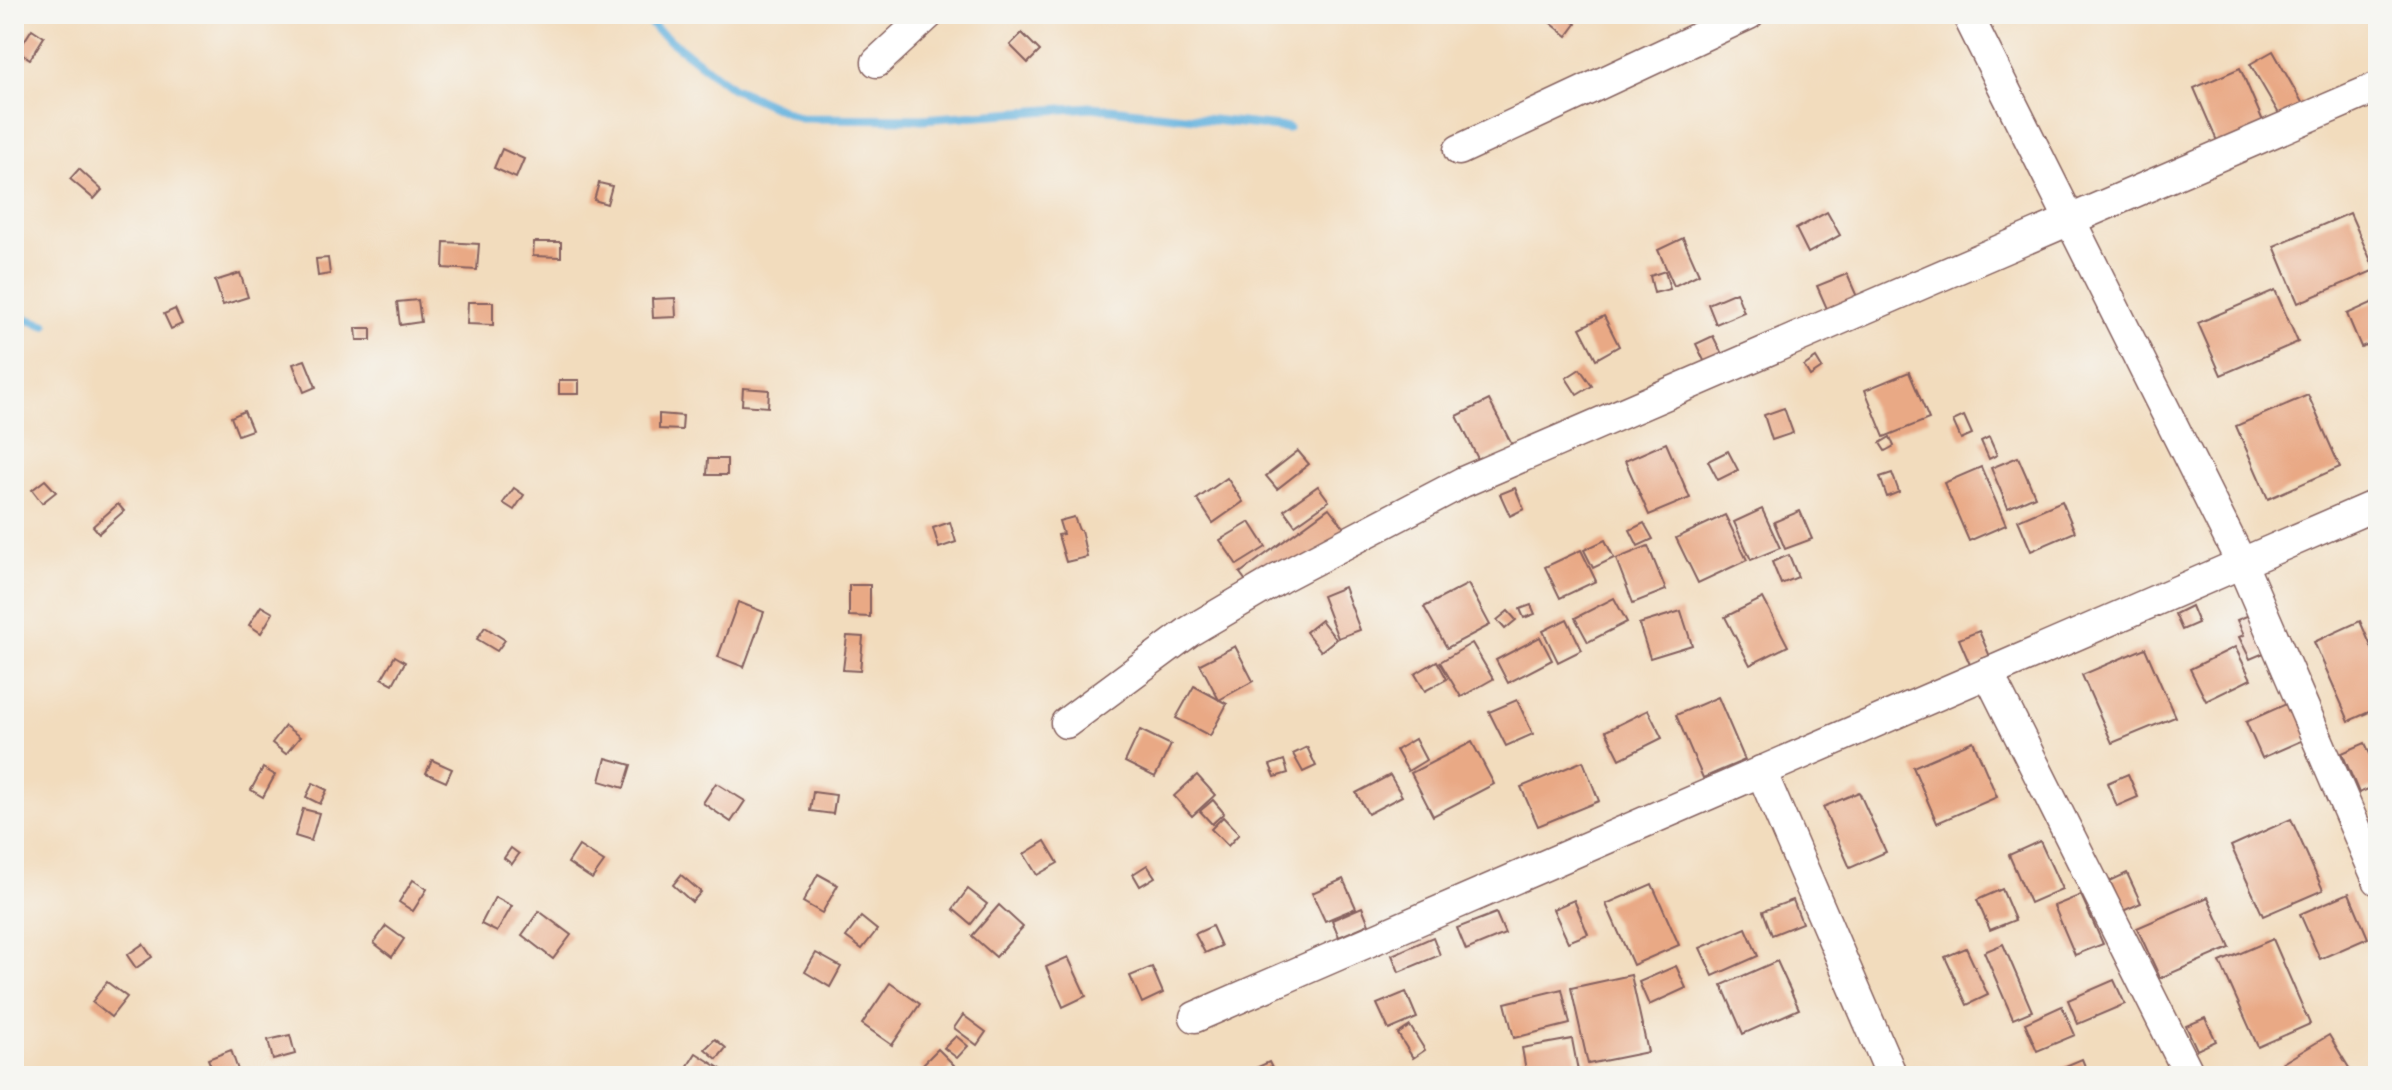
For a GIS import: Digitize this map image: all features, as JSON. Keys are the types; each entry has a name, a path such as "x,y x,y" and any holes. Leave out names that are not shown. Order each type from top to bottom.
{"street":[{"path":"877,62 929,14"},
{"path":"1459,150 1749,14"},
{"path":"1967,14 2241,562 2378,880"},
{"path":"1066,723 1190,631 1280,578 1463,482 2378,87"},
{"path":"1195,1017 2378,504"},
{"path":"1988,673 2190,1076"},
{"path":"1761,771 1892,1076"}],"building":[{"path":"1564,14 1576,24 1567,36 1542,16"},
{"path":"32,29 44,37 30,59 18,51"},
{"path":"1022,33 1040,51 1028,63 1010,45"},
{"path":"2273,51 2304,106 2282,119 2250,64"},
{"path":"2240,68 2266,128 2220,148 2194,88"},
{"path":"502,149 524,159 516,178 494,168"},
{"path":"79,169 102,190 94,199 70,179"},
{"path":"599,183 612,186 607,204 594,200"},
{"path":"1827,212 1840,235 1808,253 1796,229"},
{"path":"2350,213 2375,270 2298,303 2274,246"},
{"path":"1683,238 1699,274 1674,286 1658,250"},
{"path":"444,242 479,244 477,270 443,268"},
{"path":"534,242 561,242 561,257 533,256"},
{"path":"328,258 330,274 318,276 316,259"},
{"path":"1665,271 1670,289 1654,293 1650,276"},
{"path":"240,273 248,297 223,305 215,281"},
{"path":"1847,274 1858,299 1828,311 1817,286"},
{"path":"2275,290 2298,342 2221,375 2198,323"},
{"path":"1736,292 1744,312 1716,324 1708,304"},
{"path":"675,298 676,317 653,318 652,299"},
{"path":"418,300 421,322 400,325 397,302"},
{"path":"2378,300 2378,340 2361,347 2347,314"},
{"path":"468,302 493,302 493,325 467,324"},
{"path":"175,309 182,324 171,329 164,314"},
{"path":"1604,316 1619,346 1596,359 1580,328"},
{"path":"356,328 371,328 371,340 357,340"},
{"path":"1713,336 1725,360 1708,369 1696,344"},
{"path":"1816,358 1822,368 1810,376 1804,366"},
{"path":"305,360 316,387 304,392 293,364"},
{"path":"1580,369 1592,386 1577,395 1566,378"},
{"path":"1909,372 1929,419 1884,437 1865,390"},
{"path":"559,380 579,380 579,394 559,394"},
{"path":"743,388 769,390 768,407 742,405"},
{"path":"2308,395 2340,467 2268,499 2236,426"},
{"path":"1489,400 1512,445 1479,461 1457,416"},
{"path":"1784,408 1793,433 1772,440 1764,415"},
{"path":"244,411 252,430 238,435 231,417"},
{"path":"659,414 683,416 682,430 659,429"},
{"path":"1964,416 1972,434 1961,439 1953,421"},
{"path":"1890,437 1894,446 1885,451 1880,443"},
{"path":"1989,437 1997,455 1989,459 1981,441"},
{"path":"1666,443 1690,498 1649,515 1625,461"},
{"path":"1298,451 1309,464 1277,489 1266,476"},
{"path":"1728,451 1738,470 1718,480 1708,461"},
{"path":"2018,457 2035,496 2008,508 1991,468"},
{"path":"708,459 727,459 727,475 707,475"},
{"path":"1981,467 2006,525 1969,541 1944,483"},
{"path":"1892,473 1899,492 1887,497 1880,477"},
{"path":"1227,478 1243,502 1213,523 1197,499"},
{"path":"45,480 56,492 42,503 32,490"},
{"path":"1318,486 1329,501 1295,525 1284,510"},
{"path":"514,488 524,495 514,510 503,503"},
{"path":"1515,488 1524,509 1510,516 1500,494"},
{"path":"2062,501 2075,532 2031,551 2018,520"},
{"path":"118,504 124,511 99,533 93,526"},
{"path":"1329,508 1347,531 1257,596 1240,573"},
{"path":"1762,509 1780,548 1751,560 1734,522"},
{"path":"1800,511 1812,539 1785,549 1774,522"},
{"path":"1725,515 1747,560 1698,583 1676,538"},
{"path":"1074,517 1081,530 1087,557 1066,562 1058,535 1063,534 1059,521"},
{"path":"950,522 956,542 939,548 933,528"},
{"path":"1250,522 1266,547 1237,565 1220,540"},
{"path":"1644,523 1653,539 1638,546 1630,530"},
{"path":"1605,540 1614,558 1593,568 1584,550"},
{"path":"1648,546 1666,590 1633,603 1616,559"},
{"path":"1581,550 1596,581 1560,598 1545,567"},
{"path":"1789,555 1798,577 1781,584 1772,562"},
{"path":"1468,584 1490,625 1447,648 1424,607"},
{"path":"849,585 870,585 870,617 849,616"},
{"path":"1344,587 1360,630 1338,638 1322,596"},
{"path":"1614,598 1627,622 1588,642 1575,618"},
{"path":"1763,598 1788,646 1750,665 1725,617"},
{"path":"738,602 764,612 744,667 718,657"},
{"path":"1531,605 1535,614 1524,618 1520,609"},
{"path":"261,606 273,613 261,633 249,625"},
{"path":"2191,606 2198,623 2182,630 2175,614"},
{"path":"1508,611 1516,620 1505,629 1497,620"},
{"path":"1681,611 1692,645 1650,658 1639,624"},
{"path":"2254,613 2271,650 2250,659 2239,637 2244,635 2237,620"},
{"path":"1567,619 1582,650 1558,662 1543,631"},
{"path":"1321,620 1336,639 1321,651 1306,632"},
{"path":"2360,621 2378,662 2378,708 2349,721 2314,642"},
{"path":"485,627 505,640 497,651 477,639"},
{"path":"1979,631 1991,659 1971,667 1959,639"},
{"path":"847,636 863,637 860,671 843,670"},
{"path":"1540,637 1552,660 1508,683 1496,660"},
{"path":"1472,643 1493,679 1461,697 1440,662"},
{"path":"1235,646 1253,681 1219,700 1200,664"},
{"path":"2235,647 2251,679 2206,701 2190,669"},
{"path":"2145,648 2175,717 2112,743 2082,675"},
{"path":"395,656 405,662 393,684 382,678"},
{"path":"1437,661 1447,679 1425,691 1415,674"},
{"path":"1194,686 1227,704 1210,736 1176,718"},
{"path":"1718,697 1745,760 1703,778 1676,715"},
{"path":"2302,697 2319,733 2262,758 2246,722"},
{"path":"1517,700 1533,734 1506,746 1489,712"},
{"path":"1648,710 1662,738 1620,759 1606,731"},
{"path":"285,726 300,737 286,754 272,743"},
{"path":"1140,730 1171,745 1155,777 1125,762"},
{"path":"1415,739 1426,760 1408,771 1396,750"},
{"path":"1973,741 1997,797 1937,823 1913,767"},
{"path":"1472,742 1494,784 1433,816 1411,773"},
{"path":"2365,743 2378,771 2378,785 2359,793 2342,753"},
{"path":"1307,747 1316,766 1303,772 1293,754"},
{"path":"606,758 631,765 624,788 600,781"},
{"path":"432,760 452,769 446,782 426,773"},
{"path":"1284,760 1288,773 1275,777 1270,765"},
{"path":"1583,761 1599,801 1538,826 1521,787"},
{"path":"263,768 275,775 263,797 251,790"},
{"path":"2128,774 2138,797 2117,806 2107,783"},
{"path":"1197,775 1215,795 1192,816 1174,796"},
{"path":"1390,775 1402,796 1368,814 1356,793"},
{"path":"313,783 327,790 320,804 306,797"},
{"path":"716,783 745,801 731,822 703,803"},
{"path":"813,792 836,795 833,814 810,811"},
{"path":"1859,792 1886,852 1850,868 1823,807"},
{"path":"1213,800 1224,813 1212,824 1200,811"},
{"path":"303,809 319,813 311,841 295,836"},
{"path":"1223,817 1239,834 1228,846 1211,829"},
{"path":"2291,819 2323,890 2263,916 2231,846"},
{"path":"1045,841 1058,863 1037,875 1024,854"},
{"path":"2040,841 2062,889 2030,903 2009,855"},
{"path":"579,846 604,862 592,879 568,863"},
{"path":"511,848 519,854 512,864 504,858"},
{"path":"1147,865 1155,877 1140,886 1133,874"},
{"path":"2127,873 2141,903 2123,911 2110,881"},
{"path":"818,874 838,885 822,913 803,902"},
{"path":"681,875 701,892 692,902 673,885"},
{"path":"1343,879 1356,908 1325,921 1312,893"},
{"path":"413,880 427,889 413,911 399,902"},
{"path":"1652,884 1679,945 1633,965 1606,904"},
{"path":"968,889 987,904 971,924 953,909"},
{"path":"2002,889 2015,920 1990,930 1977,900"},
{"path":"2349,893 2368,938 2320,959 2300,914"},
{"path":"2081,895 2103,944 2075,955 2054,906"},
{"path":"495,897 512,906 497,932 481,924"},
{"path":"2208,897 2230,948 2160,978 2137,928"},
{"path":"1574,900 1588,934 1568,942 1553,909"},
{"path":"1793,900 1802,923 1772,935 1763,911"},
{"path":"999,905 1023,927 996,957 972,936"},
{"path":"1362,907 1369,924 1339,937 1332,920"},
{"path":"539,911 571,935 553,959 522,935"},
{"path":"1496,913 1505,934 1466,950 1457,928"},
{"path":"861,917 877,930 862,949 846,937"},
{"path":"386,926 404,939 392,957 374,943"},
{"path":"1212,926 1221,946 1205,953 1195,934"},
{"path":"1746,928 1758,956 1713,976 1700,948"},
{"path":"1433,937 1440,955 1399,972 1392,955"},
{"path":"2273,939 2310,1024 2258,1047 2220,962"},
{"path":"143,944 152,957 136,968 127,955"},
{"path":"2003,944 2032,1011 2013,1019 1984,952"},
{"path":"1966,948 1988,995 1967,1005 1945,957"},
{"path":"816,953 841,967 830,987 805,972"},
{"path":"1068,957 1086,996 1063,1007 1046,967"},
{"path":"1777,961 1799,1009 1743,1034 1722,985"},
{"path":"1676,966 1686,988 1649,1005 1639,982"},
{"path":"1152,967 1163,993 1142,1003 1130,976"},
{"path":"1631,975 1648,1052 1588,1064 1571,988"},
{"path":"2114,980 2125,1004 2078,1024 2068,1000"},
{"path":"107,982 127,997 111,1017 92,1002"},
{"path":"890,983 920,1004 892,1045 862,1024"},
{"path":"1562,989 1570,1024 1514,1038 1505,1003"},
{"path":"1406,992 1417,1018 1389,1030 1377,1004"},
{"path":"2062,1006 2075,1035 2037,1051 2025,1023"},
{"path":"963,1015 986,1032 977,1045 954,1028"},
{"path":"2205,1018 2216,1041 2197,1050 2186,1026"},
{"path":"1410,1026 1425,1050 1413,1058 1398,1034"},
{"path":"290,1035 295,1054 273,1060 268,1040"},
{"path":"2329,1035 2354,1076 2288,1076 2281,1064"},
{"path":"956,1036 968,1046 957,1058 944,1048"},
{"path":"715,1039 726,1048 717,1059 705,1049"},
{"path":"1572,1039 1579,1076 1527,1076 1522,1048"},
{"path":"938,1049 954,1065 943,1076 929,1076 920,1067"},
{"path":"231,1050 239,1073 215,1076 208,1059"},
{"path":"696,1053 721,1069 716,1076 690,1076 684,1072"},
{"path":"2082,1059 2089,1076 2042,1076"},
{"path":"1269,1062 1276,1076 1249,1076 1247,1072"},
{"path":"1633,1068 1634,1076 1596,1076 1596,1074"}],"waterway":[{"path":"642,14 658,31 732,88 800,118 922,119 1091,107 1288,128"},
{"path":"14,315 45,325"}]}
